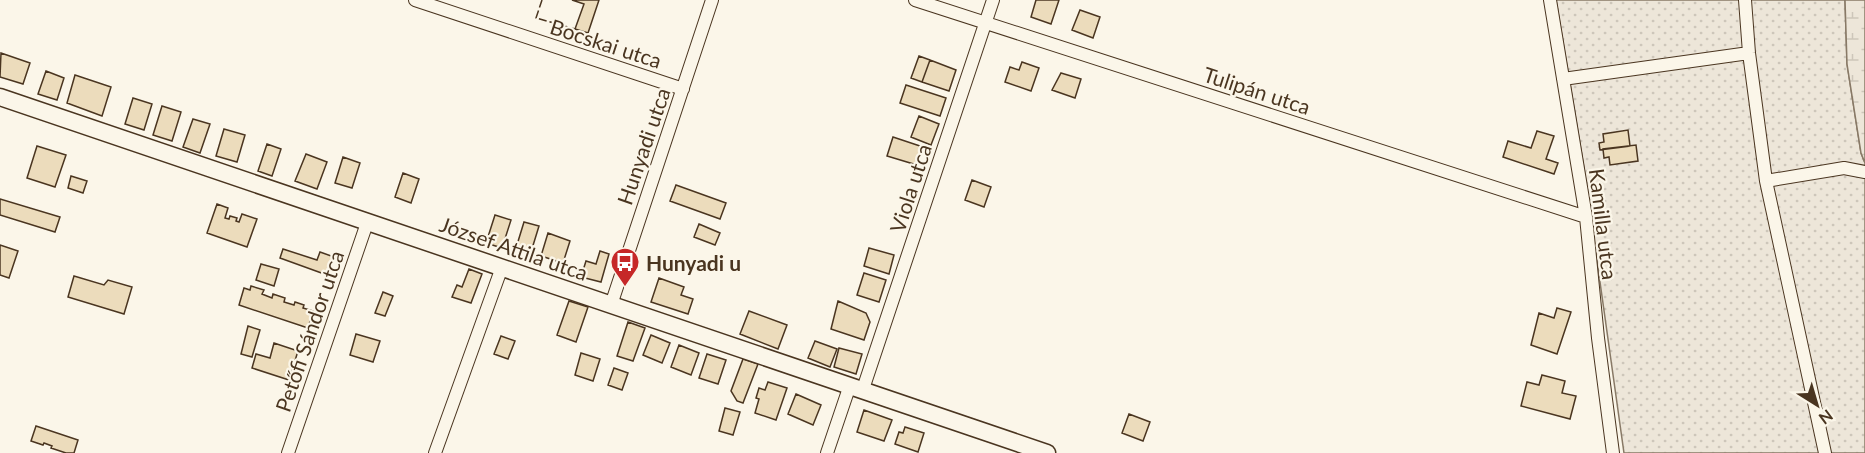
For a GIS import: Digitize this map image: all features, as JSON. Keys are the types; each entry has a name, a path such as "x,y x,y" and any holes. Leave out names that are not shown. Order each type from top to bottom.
{"street":[{"name":"Bocskai utca","path":"415,0 683,89"},
{"name":"Hunyadi utca","path":"611,304 712,0"},
{"name":"Tulipán utca","path":"915,0 1586,217"},
{"name":"Viola utca","path":"827,453 857,387 993,0"},
{"name":"Kamilla utca","path":"1550,0 1586,217 1598,338 1613,453"},
{"path":"1745,0 1749,53 1766,181 1825,453"},
{"path":"1563,79 1749,53"},
{"name":"József Attila utca","path":"0,97 1047,453"},
{"path":"1766,181 1844,168 1865,172"},
{"name":"Petőfi Sándor utca","path":"288,453 367,223"},
{"path":"435,453 502,267"}],"green space":[{"path":"1556,0 1845,0 1847,64 1861,153 1865,163 1865,453 1624,453 1584,168"},
{"path":"1845,0 1865,0 1865,163 1861,153 1847,64"}],"building":[{"path":"572,0 599,0 588,33 575,29 584,4"},
{"path":"1036,0 1059,0 1051,24 1031,17"},
{"path":"1080,10 1100,17 1093,38 1072,30"},
{"path":"1,53 30,63 23,84 0,77"},
{"path":"919,56 930,60 922,82 911,78"},
{"path":"930,60 956,70 949,91 922,82"},
{"path":"1022,62 1039,68 1031,91 1005,82 1010,67 1019,70"},
{"path":"46,71 64,78 57,100 38,94"},
{"path":"1061,73 1081,79 1075,98 1052,90"},
{"path":"75,75 111,87 102,116 67,103"},
{"path":"906,85 946,98 940,116 900,103"},
{"path":"133,98 152,104 144,130 125,124"},
{"path":"162,106 181,112 172,141 153,135"},
{"path":"919,116 939,124 931,145 911,137"},
{"path":"193,119 210,124 200,153 183,147"},
{"path":"224,129 245,135 237,162 216,156"},
{"path":"1628,130 1630,146 1600,150 1599,143 1604,142 1603,134"},
{"path":"1537,131 1554,136 1546,159 1558,163 1554,174 1503,157 1508,141 1531,148"},
{"path":"893,137 923,147 917,165 887,156"},
{"path":"267,144 281,149 272,176 258,171"},
{"path":"1636,145 1638,161 1610,165 1609,157 1604,158 1603,149"},
{"path":"37,146 66,155 55,187 27,178"},
{"path":"306,154 327,162 317,189 295,181"},
{"path":"343,157 360,163 352,188 335,183"},
{"path":"403,173 419,179 411,203 395,197"},
{"path":"71,176 87,181 83,193 68,188"},
{"path":"972,180 991,187 984,207 965,200"},
{"path":"676,185 726,203 720,219 670,201"},
{"path":"0,199 60,217 55,232 0,215"},
{"path":"217,204 228,208 225,218 229,219 230,216 237,218 236,221 239,222 242,214 257,219 247,247 207,233"},
{"path":"495,215 511,220 502,248 486,243"},
{"path":"524,222 539,226 531,252 516,248"},
{"path":"699,224 720,233 715,245 694,237"},
{"path":"548,233 570,241 563,263 541,256"},
{"path":"0,245 18,251 9,278 0,275"},
{"path":"869,248 894,255 889,274 864,266"},
{"path":"283,249 317,260 320,252 334,257 327,275 280,258"},
{"path":"600,251 609,254 601,282 581,277 586,261 596,264"},
{"path":"261,264 279,269 274,286 256,280"},
{"path":"469,269 482,274 471,303 452,297 457,285 462,287"},
{"path":"864,273 886,280 879,302 857,295"},
{"path":"74,276 104,285 108,280 132,287 124,314 68,297"},
{"path":"659,278 684,287 681,295 693,299 688,314 651,302"},
{"path":"251,286 264,290 262,294 272,298 273,294 285,298 284,302 294,305 295,302 313,311 308,328 239,305 244,288 250,290"},
{"path":"383,292 393,296 385,316 375,313"},
{"path":"569,301 588,307 576,342 557,335"},
{"path":"838,301 866,313 870,322 864,340 831,329"},
{"path":"1557,308 1571,312 1557,354 1531,345 1539,313 1554,318"},
{"path":"749,311 787,325 778,349 740,334"},
{"path":"628,322 645,328 633,361 617,356"},
{"path":"248,326 260,330 252,357 241,354"},
{"path":"356,334 380,341 373,362 350,355"},
{"path":"651,335 670,343 662,363 643,355"},
{"path":"501,336 515,341 508,359 494,354"},
{"path":"815,341 837,349 830,367 808,358"},
{"path":"274,343 298,351 289,380 252,368 256,354 270,358"},
{"path":"679,345 699,353 691,375 671,367"},
{"path":"839,348 862,354 856,374 834,367"},
{"path":"581,353 600,359 593,381 575,375"},
{"path":"707,354 726,360 718,384 699,378"},
{"path":"743,359 758,364 743,403 737,401 731,391"},
{"path":"614,368 628,373 622,390 608,385"},
{"path":"1542,375 1565,381 1562,393 1576,396 1570,419 1521,406 1527,382 1539,385"},
{"path":"768,382 787,388 776,420 755,413 759,388 765,390"},
{"path":"796,394 821,405 813,425 788,414"},
{"path":"725,408 740,412 733,435 719,431"},
{"path":"864,410 892,420 884,441 857,432"},
{"path":"1129,414 1150,422 1143,441 1122,433"},
{"path":"36,426 78,440 74,453 66,453 44,443 43,445 31,441"},
{"path":"905,427 924,433 918,452 895,444 899,432 903,433"}],"fence":[{"path":"542,0 536,18 575,29"}],"place":[{"name":"Hunyadi u","path":"625,288"}]}
